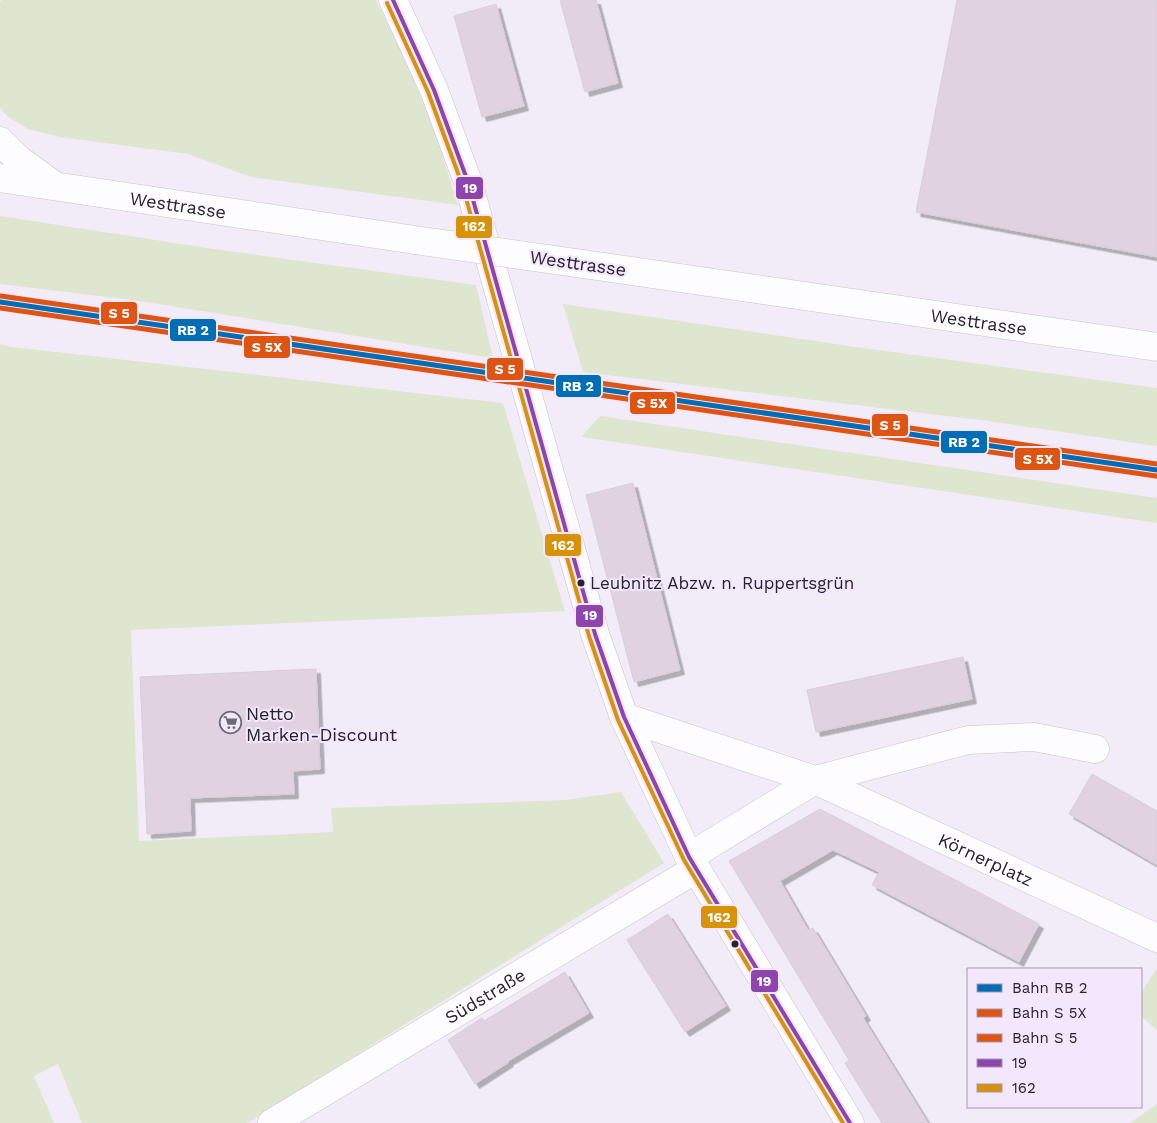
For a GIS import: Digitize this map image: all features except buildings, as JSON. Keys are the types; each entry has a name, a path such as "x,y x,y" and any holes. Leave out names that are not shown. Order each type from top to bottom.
{"main road":[{"path":"393,0 434,90 468,182 593,625 624,717 693,863 850,1123"},
{"path":"0,141 18,159 53,185"},
{"name":"Westtrasse","path":"0,178 1157,347"},
{"name":"Körnerplatz","path":"624,717 815,780 1157,938"},
{"path":"693,863 815,780 968,740 1034,737 1095,749"},
{"name":"Südstraße","path":"272,1123 693,863"}],"green space":[{"path":"2,0 376,0 408,66 436,135 458,205 251,177 188,154 60,137 28,129 8,117 0,108 0,2"},
{"path":"0,216 207,248 476,285 493,358 140,301 0,284"},
{"path":"563,304 863,348 1157,388 1157,446 988,421 583,372"},
{"path":"0,344 12,347 503,403 565,611 131,630 139,841 333,832 331,808 565,800 621,792 664,863 247,1123 82,1123 58,1064 34,1076 54,1123 0,1123"},
{"path":"600,416 1157,498 1157,523 581,437"},
{"path":"1157,968 1157,1030 1142,1017 1142,991"},
{"path":"1157,1104 1157,1123 1130,1123"}],"transit line":[{"name":"19","path":"393,0 434,90 468,182 595,634 624,717 689,857 850,1123"},
{"name":"162","path":"387,3 428,92 462,184 589,636 618,720 684,860 843,1123"},
{"path":"1,296 1157,464"},
{"path":"0,302 1157,470"},
{"path":"0,308 1156,476"}],"place":[{"name":"Leubnitz Abzw. n. Ruppertsgrün","path":"581,583"},
{"name":"Netto Marken-Discount","path":"230,723"}]}
